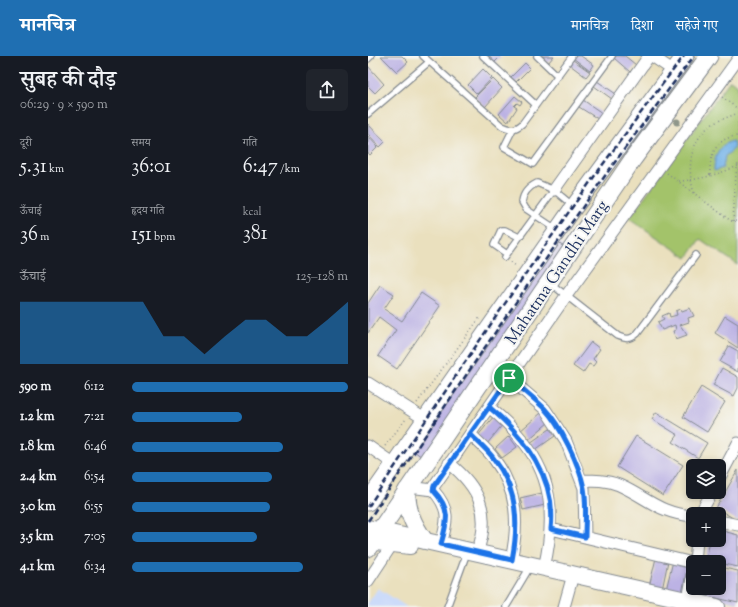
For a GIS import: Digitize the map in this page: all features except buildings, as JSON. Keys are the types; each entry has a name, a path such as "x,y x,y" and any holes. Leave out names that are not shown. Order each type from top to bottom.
{"main road":[{"name":"Mahatma Gandhi Marg","path":"368,502 574,207 685,56"},
{"name":"Mahatma Gandhi Marg","path":"371,538 408,488 633,159 709,56"},
{"path":"408,488 407,500 410,517 424,540"}],"street":[{"path":"554,190 649,56"},
{"path":"652,56 674,71"},
{"path":"433,490 449,463 566,296 714,90 738,59"},
{"path":"509,378 545,409 556,424 572,455 582,480 585,494 585,537"},
{"path":"368,383 426,420"},
{"path":"489,407 509,424 524,441 536,460 545,481 550,503 551,529 544,568"},
{"path":"470,434 494,459 509,484 515,508 516,536 512,560"},
{"path":"726,466 738,443"},
{"path":"368,446 394,464"},
{"path":"449,463 464,475 473,486 483,513 484,528 471,555"},
{"path":"582,480 602,481 619,485 664,511 686,515"},
{"path":"408,488 433,490 440,498 446,512 446,527 441,544"},
{"path":"726,522 738,525"},
{"path":"551,529 686,560"},
{"path":"371,538 424,540 441,544 527,572 683,604 717,607"},
{"path":"371,538 393,543 512,560 683,604"},
{"path":"368,581 393,543"},
{"path":"564,607 571,582"}],"lane":[{"path":"368,59 371,56"},
{"path":"423,56 502,126 513,129 517,129 522,124 572,56"},
{"path":"483,56 536,105"},
{"path":"537,56 558,76"},
{"path":"513,129 504,147 533,164 612,56"},
{"path":"368,114 429,62"},
{"path":"558,230 526,209 522,202 523,195 530,187 537,183 554,190 574,207"},
{"path":"519,237 505,230 500,230 494,245 506,255 554,190"},
{"path":"549,282 618,336 631,339 637,334 696,255"},
{"path":"447,607 471,555"},
{"path":"506,607 527,572"}],"path":[{"path":"714,90 738,109"},
{"path":"694,193 689,171 691,156 698,140 710,126 738,113"},
{"path":"738,123 738,132"},
{"path":"710,175 712,153 717,145 725,139 738,136"},
{"path":"678,181 690,180 710,175 717,176 738,166"},
{"path":"733,221 738,166"},
{"path":"659,167 733,221 738,221"},
{"path":"506,255 518,268"},
{"path":"380,454 484,312"}],"shaded area":[{"path":"378,588 407,607 368,607 368,603"}],"green space":[{"path":"730,80 738,85 738,265 700,239 687,258 629,218"}],"water":[{"path":"733,141 734,149 725,156 723,168 714,171 716,156 720,148"}],"railway":[{"path":"368,507 483,335 562,222 642,111 684,56"},
{"path":"368,521 487,344 568,228 609,170 694,56"}],"route":[{"path":"509,378 545,409 556,424 566,441 580,473 584,488 585,507 585,537 551,529 550,503 545,481 536,460 524,441 509,424 489,407 470,434 494,459 509,484 515,508 516,536 512,560 441,544 446,527 446,512 444,504 433,490 449,463 509,378"}]}
